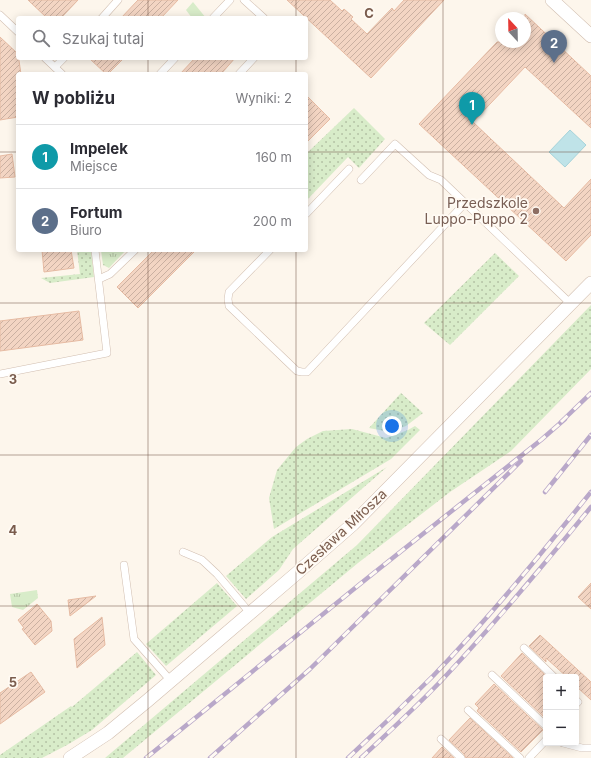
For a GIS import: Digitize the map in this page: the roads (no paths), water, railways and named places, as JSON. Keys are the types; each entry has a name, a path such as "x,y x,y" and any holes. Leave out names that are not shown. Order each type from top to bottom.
{"street":[{"path":"552,0 591,36"},
{"name":"Czesława Miłosza","path":"70,758 108,733 171,681 353,524 591,282"}],"lane":[{"path":"104,16 118,0"},
{"path":"215,16 230,0"},
{"path":"244,0 262,16"},
{"path":"0,15 16,30"},
{"path":"48,60 60,72"},
{"path":"55,67 62,60"},
{"path":"162,72 173,60"},
{"path":"241,72 252,60"},
{"path":"361,180 395,144 429,175 441,180 571,304"},
{"path":"308,212 350,169"},
{"path":"268,252 228,292 229,306 297,371 307,372 465,203"},
{"path":"0,374 107,353 95,252"},
{"path":"99,279 110,274 133,252"},
{"path":"183,552 202,560 217,574 250,613"},
{"path":"124,565 134,638 171,681"},
{"path":"524,648 551,674"},
{"path":"492,675 543,723"},
{"path":"468,710 520,758"},
{"path":"442,739 461,758"},
{"path":"529,758 543,743"},
{"path":"574,746 591,748"}],"water":[{"path":"570,130 586,145 565,167 549,152"}],"railway":[{"path":"561,422 591,393"},
{"path":"146,758 365,580 541,440 565,419"},
{"path":"545,492 591,435"},
{"path":"210,758 310,669 521,461"},
{"path":"348,758 412,697 454,654 514,586 591,492"},
{"path":"361,758 421,701 460,661 517,596 591,507"}],"place":[{"name":"Fortum","path":"554,63"},
{"name":"Impelek","path":"472,125"},
{"name":"Przedszkole Luppo-Puppo 2","path":"536,211"}]}
